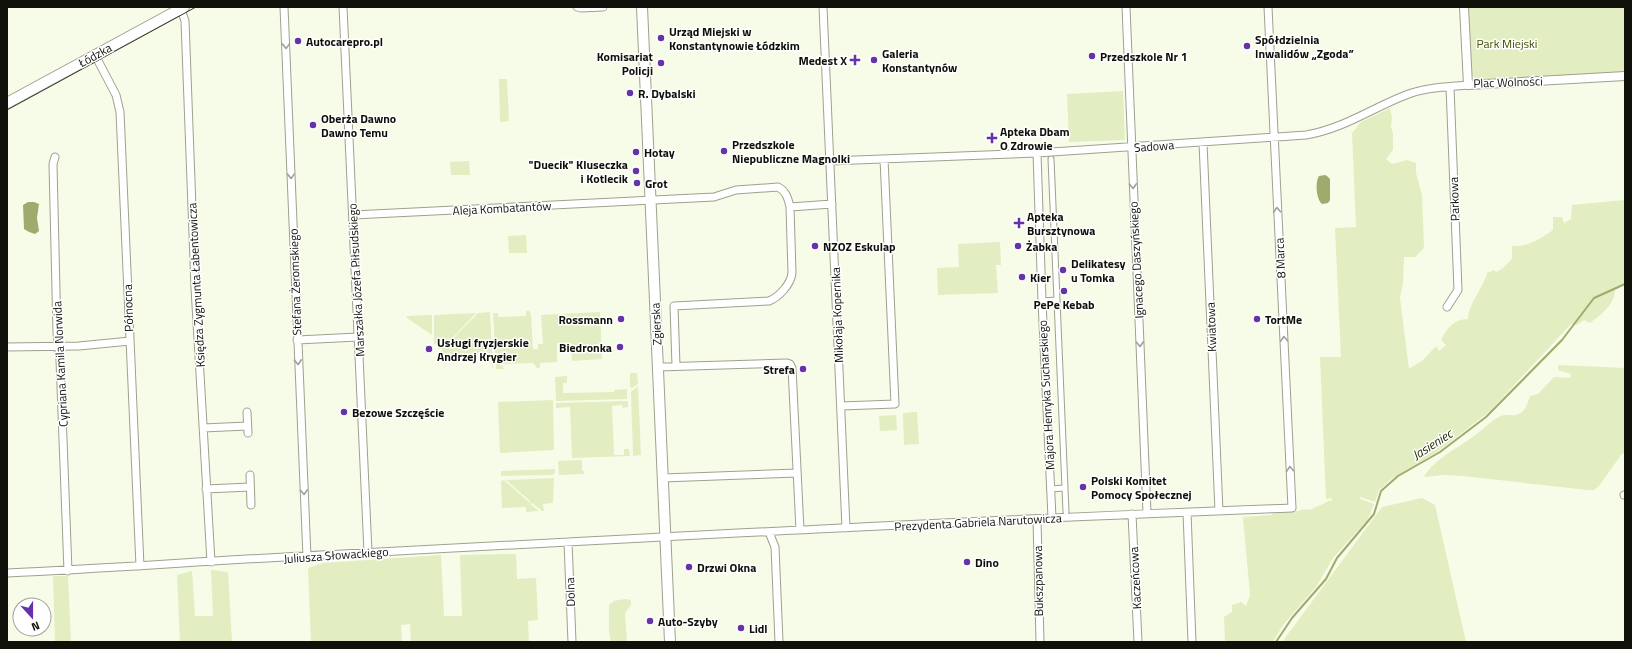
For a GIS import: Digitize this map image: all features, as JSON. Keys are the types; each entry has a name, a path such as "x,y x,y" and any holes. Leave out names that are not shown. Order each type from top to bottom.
{"main road":[{"name":"Zgierska","path":"642,7 670,642"},
{"name":"Łódzka","path":"7,103 182,8"}],"street":[{"name":"Stefana Żeromskiego","path":"284,7 307,557"},
{"name":"Marszałka Józefa Piłsudskiego","path":"343,7 368,552"},
{"path":"577,7 603,7"},
{"name":"Mikołaja Kopernika","path":"823,7 846,528"},
{"name":"Ignacego Daszyńskiego","path":"1126,7 1147,514"},
{"name":"8 Marca","path":"1268,7 1292,508"},
{"name":"Plac Wolności","path":"1464,7 1468,85 1625,76"},
{"name":"Księdza Zygmunta Łabentowicza","path":"182,8 185,21 195,288 210,562"},
{"name":"Północna","path":"95,55 116,95 120,112 140,566"},
{"name":"Sadowa","path":"830,161 1131,148 1306,135 1329,130 1407,94 1420,90 1468,85"},
{"name":"Parkowa","path":"1447,307 1458,290 1450,87"},
{"name":"Kwiatowa","path":"1203,143 1219,511"},
{"name":"Majora Henryka Sucharskiego","path":"1037,153 1052,518"},
{"name":"Cypriana Kamila Norwida","path":"55,157 53,164 68,571"},
{"path":"841,406 895,404 884,158"},
{"name":"Majora Henryka Sucharskiego","path":"1051,159 1066,512"},
{"name":"Aleja Kombatantów","path":"353,215 714,197 736,190 778,187 782,189 787,196 790,207"},
{"path":"676,366 674,306 770,301 782,292 790,281 792,273 790,207 832,204"},
{"path":"1042,301 1056,300"},
{"path":"297,340 358,337"},
{"path":"7,347 79,346 130,341"},
{"path":"658,367 790,364 793,377 800,530"},
{"path":"247,412 248,434"},
{"path":"203,428 247,426"},
{"path":"663,478 797,473"},
{"path":"250,475 251,505"},
{"path":"206,489 250,487"},
{"path":"1050,489 1064,488"},
{"name":"Prezydenta Gabriela Narutowicza","path":"666,537 1132,514 1292,508"},
{"path":"1186,512 1192,642"},
{"name":"Kaczeńcowa","path":"1132,514 1138,642"},
{"name":"Bukszpanowa","path":"1037,519 1040,642"},
{"path":"769,532 775,548 779,642"},
{"name":"Juliusza Słowackiego","path":"7,573 68,571 368,552 666,537"},
{"name":"Dolna","path":"568,542 572,642"}],"green space":[{"name":"Park Miejski","path":"1468,7 1625,7 1625,73 1484,81 1476,79 1470,73"},
{"path":"499,79 507,79 509,121 500,122"},
{"path":"1123,91 1125,140 1069,142 1067,94"},
{"path":"1390,108 1392,117 1391,127 1393,133 1393,150 1386,159 1392,164 1407,160 1416,163 1416,173 1422,195 1424,248 1415,257 1404,257 1403,284 1400,298 1409,369 1423,360 1436,346 1439,351 1446,345 1441,340 1455,322 1468,319 1473,301 1487,273 1494,270 1496,272 1502,269 1512,259 1512,246 1529,244 1553,230 1553,217 1562,217 1564,223 1571,219 1572,205 1625,200 1625,283 1615,290 1613,300 1603,313 1594,320 1590,323 1584,320 1577,325 1571,324 1490,411 1437,452 1390,480 1379,490 1375,502 1360,497 1360,499 1374,504 1368,519 1333,558 1316,587 1283,625 1273,642 1225,642 1224,617 1232,612 1232,605 1241,602 1246,606 1250,595 1243,517 1272,515 1273,512 1310,510 1332,500 1332,498 1326,499 1320,357 1341,357 1335,228 1356,227 1352,133 1361,122"},
{"path":"469,161 470,175 451,175 450,162"},
{"path":"526,235 527,253 509,253 508,236"},
{"path":"1000,242 1001,265 996,265 998,293 938,295 937,268 959,267 958,244"},
{"path":"526,311 529,311 531,314 533,349 538,349 538,344 543,344 541,315 600,312 602,359 572,361 571,343 557,343 557,362 540,363 540,368 537,368 533,363 501,364 504,369 496,369 493,313 498,313 498,317 526,316"},
{"path":"490,312 493,368 491,355 489,353 439,356 438,359 438,354 478,313"},
{"path":"476,313 442,349 438,349 438,345 434,344 434,315"},
{"path":"432,315 432,335 407,318 407,316"},
{"path":"1558,365 1625,368 1625,452 1621,455 1599,486 1594,490 1587,490 1463,476 1444,475 1424,477 1440,459 1477,434 1497,418 1504,415 1520,414 1526,406 1530,396 1538,394 1554,377 1570,378 1571,374 1558,370"},
{"path":"630,373 637,373 638,384 632,388 630,387"},
{"path":"567,376 567,383 563,383 563,393 614,392 614,390 627,389 627,399 556,401 555,377"},
{"path":"638,386 641,455 633,456 631,392"},
{"path":"553,400 554,450 500,453 498,402"},
{"path":"628,401 628,407 623,408 622,405 612,406 614,455 624,455 624,449 629,449 630,456 572,458 570,407 556,408 556,403"},
{"path":"917,412 919,444 904,445 903,413"},
{"path":"896,415 897,430 880,431 879,416"},
{"path":"582,460 582,471 584,471 584,474 559,475 558,461"},
{"path":"555,469 555,473 553,475 501,476 501,471"},
{"path":"554,478 553,503 543,504 544,511 532,503 530,504 539,511 526,512 526,507 502,508 501,481 504,480 530,503 530,501 506,480"},
{"path":"1422,498 1435,505 1466,642 1282,642 1382,507"},
{"path":"516,554 517,579 536,578 538,620 528,621 529,642 411,642 410,624 401,625 402,642 311,642 308,568 323,563 441,555 444,616 462,616 460,555"},
{"path":"211,570 228,572 232,642 180,642 177,575 192,571 195,616 213,616"},
{"path":"53,576 68,576 71,642 55,642"},
{"path":"625,599 631,600 631,605 625,613 627,642 611,642 609,632 609,605 614,601"}],"shaded area":[{"path":"1325,175 1330,179 1330,200 1328,203 1322,204 1317,195 1317,182 1319,176"},
{"path":"28,202 39,204 37,218 39,231 35,234 24,229 23,205"}],"waterway":[{"name":"Jasieniec","path":"1276,642 1292,618 1326,579 1337,558 1374,514 1381,491 1398,476 1440,452 1486,417 1562,340 1594,298 1625,284"}],"tram line":[{"path":"7,110 196,7"}],"place":[{"name":"Urząd Miejski w Konstantynowie Łódzkim","path":"661,38"},
{"name":"Autocarepro.pl","path":"298,41"},
{"name":"Spółdzielnia Inwalidów „Zgoda”","path":"1247,46"},
{"name":"Przedszkole Nr 1","path":"1092,56"},
{"name":"Medest X","path":"855,60"},
{"name":"Galeria Konstantynów","path":"874,60"},
{"name":"Komisariat Policji","path":"661,63"},
{"name":"R. Dybalski","path":"630,93"},
{"name":"Oberża Dawno Dawno Temu","path":"313,125"},
{"name":"Apteka Dbam O Zdrowie","path":"992,138"},
{"name":"Przedszkole Niepubliczne Magnolki","path":"724,151"},
{"name":"Hotay","path":"636,152"},
{"name":"\"Duecik\" Kluseczka i Kotlecik","path":"636,171"},
{"name":"Grot","path":"637,183"},
{"name":"Apteka Bursztynowa","path":"1019,223"},
{"name":"NZOZ Eskulap","path":"815,246"},
{"name":"Żabka","path":"1018,246"},
{"name":"Delikatesy u Tomka","path":"1063,270"},
{"name":"Kier","path":"1022,277"},
{"name":"PePe Kebab","path":"1064,291"},
{"name":"Rossmann","path":"621,319"},
{"name":"TortMe","path":"1257,319"},
{"name":"Biedronka","path":"620,347"},
{"name":"Usługi fryzjerskie Andrzej Krygier","path":"429,349"},
{"name":"Strefa","path":"803,369"},
{"name":"Bezowe Szczęście","path":"344,412"},
{"name":"Polski Komitet Pomocy Społecznej","path":"1083,487"},
{"name":"Dino","path":"967,562"},
{"name":"Drzwi Okna","path":"689,567"},
{"name":"Auto-Szyby","path":"650,621"},
{"name":"Lidl","path":"741,628"}]}
